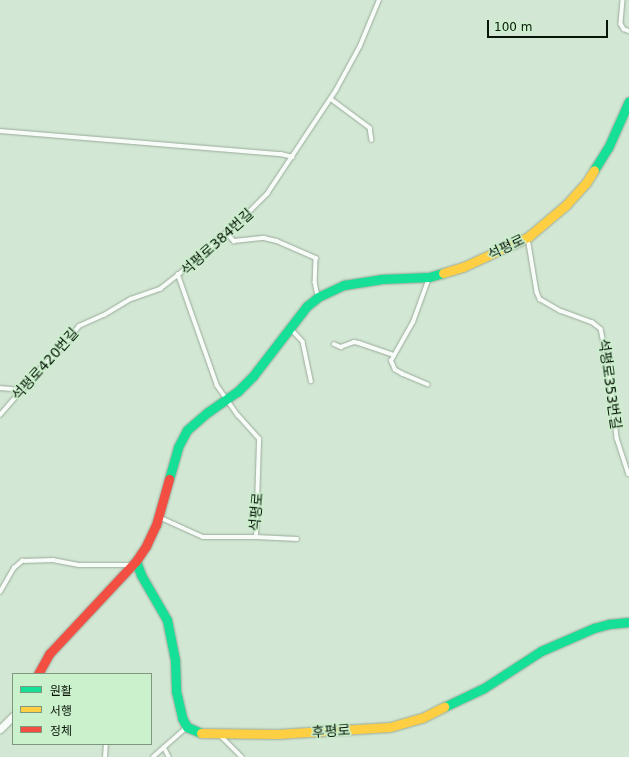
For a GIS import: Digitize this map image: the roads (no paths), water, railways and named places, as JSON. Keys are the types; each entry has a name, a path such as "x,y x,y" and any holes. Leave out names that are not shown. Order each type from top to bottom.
{"street":[{"name":"석평로","path":"39,673 49,654 134,563 152,536 167,481 182,438 197,420 237,392 253,376 291,329 307,306 318,297 344,285 364,281 429,277 463,267 528,237 566,205 586,184 608,148 629,101"},
{"path":"134,563 167,620 175,660 178,704 182,718 187,727"},
{"name":"후평로","path":"187,727 199,733 277,734 366,729 404,724 422,718 478,691 541,651 594,628 609,624 629,622"},
{"path":"0,729 12,717"}],"lane":[{"name":"석평로384번길","path":"226,400 217,386 204,353 178,275 256,206 293,157 331,99 360,46 380,0"},
{"path":"623,0 621,24 624,29 629,31"},
{"path":"331,99 370,128 372,140"},
{"path":"0,131 281,154 293,157"},
{"path":"227,233 234,241 264,238 277,241 316,258 315,282 318,297"},
{"name":"석평로353번길","path":"528,237 535,286 540,299 561,311 592,322 601,329 609,368 617,438 629,474"},
{"name":"석평로420번길","path":"0,415 21,390 64,346 79,326 104,315 131,299 160,289 178,275"},
{"path":"428,385 395,370 391,361 413,322 428,286 429,277"},
{"path":"291,329 302,342 311,381"},
{"path":"334,344 342,348 354,342 394,355"},
{"path":"0,388 21,390"},
{"name":"석평로","path":"158,517 203,537 256,537 259,439 226,400"},
{"path":"256,537 297,539"},
{"path":"0,592 14,568 22,561 53,560 79,565 134,563"},
{"path":"154,757 187,727"},
{"path":"218,734 242,757"},
{"path":"106,745 106,757"},
{"path":"164,747 169,757"}]}
